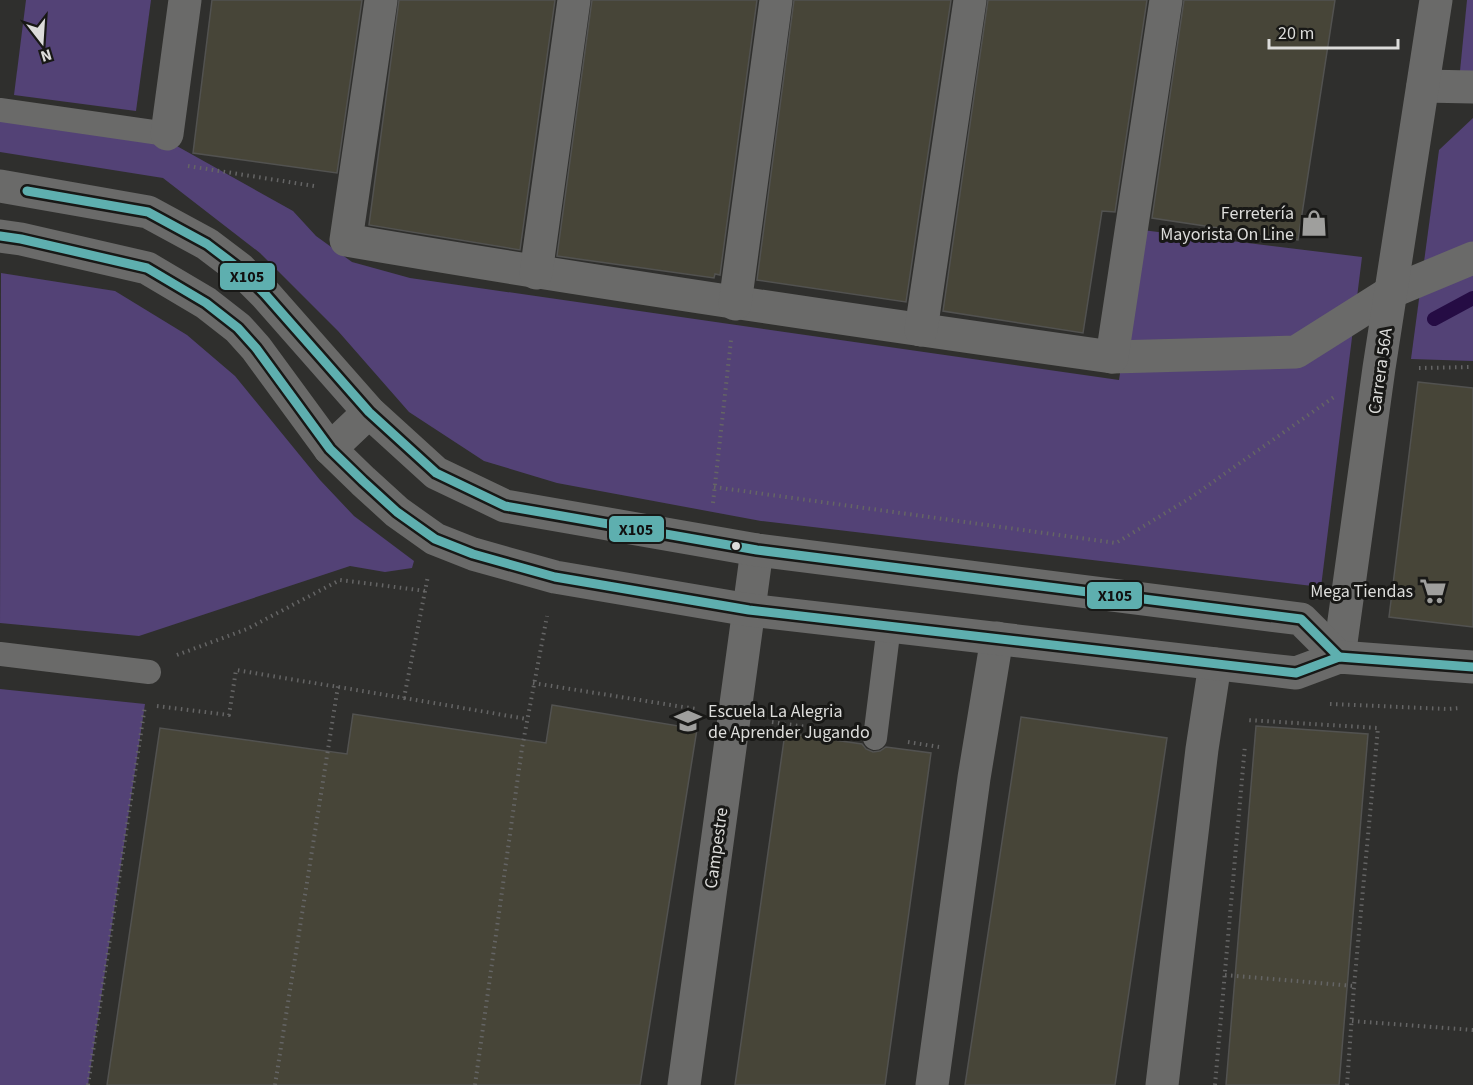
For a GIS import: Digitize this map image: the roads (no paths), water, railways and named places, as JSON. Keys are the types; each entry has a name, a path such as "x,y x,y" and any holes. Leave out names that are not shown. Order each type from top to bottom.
{"street":[{"path":"167,134 185,0"},
{"path":"381,0 346,240 735,304 1112,357 1296,352 1391,292 1473,258"},
{"path":"536,273 574,0"},
{"path":"735,304 776,0"},
{"path":"921,330 970,0"},
{"path":"1112,357 1166,0"},
{"name":"Carrera 56A","path":"1339,657 1391,292 1436,0"},
{"path":"1423,86 1473,87"},
{"path":"0,186 148,212 207,244 240,269 265,294 369,412 436,472 505,506 757,550 1300,619 1339,657"},
{"path":"0,236 147,268 207,303 238,328 256,348 330,449 397,512 435,539 473,554 555,577 749,610 1215,664 1296,673 1339,657 1473,667"},
{"path":"330,449 369,412"},
{"name":"Campestre","path":"684,1085 757,550"},
{"path":"932,1085 974,778 997,638"},
{"path":"1162,1085 1202,749 1215,664"}],"lane":[{"path":"0,110 167,134"},
{"path":"875,738 889,626"},
{"path":"0,654 149,672"}],"waterway":[{"path":"1434,319 1473,298"}],"place":[{"name":"Ferretería Mayorista On Line","path":"1314,223"},
{"name":"Mega Tiendas","path":"1433,591"},
{"name":"Escuela La Alegria de Aprender Jugando","path":"688,721"}]}
